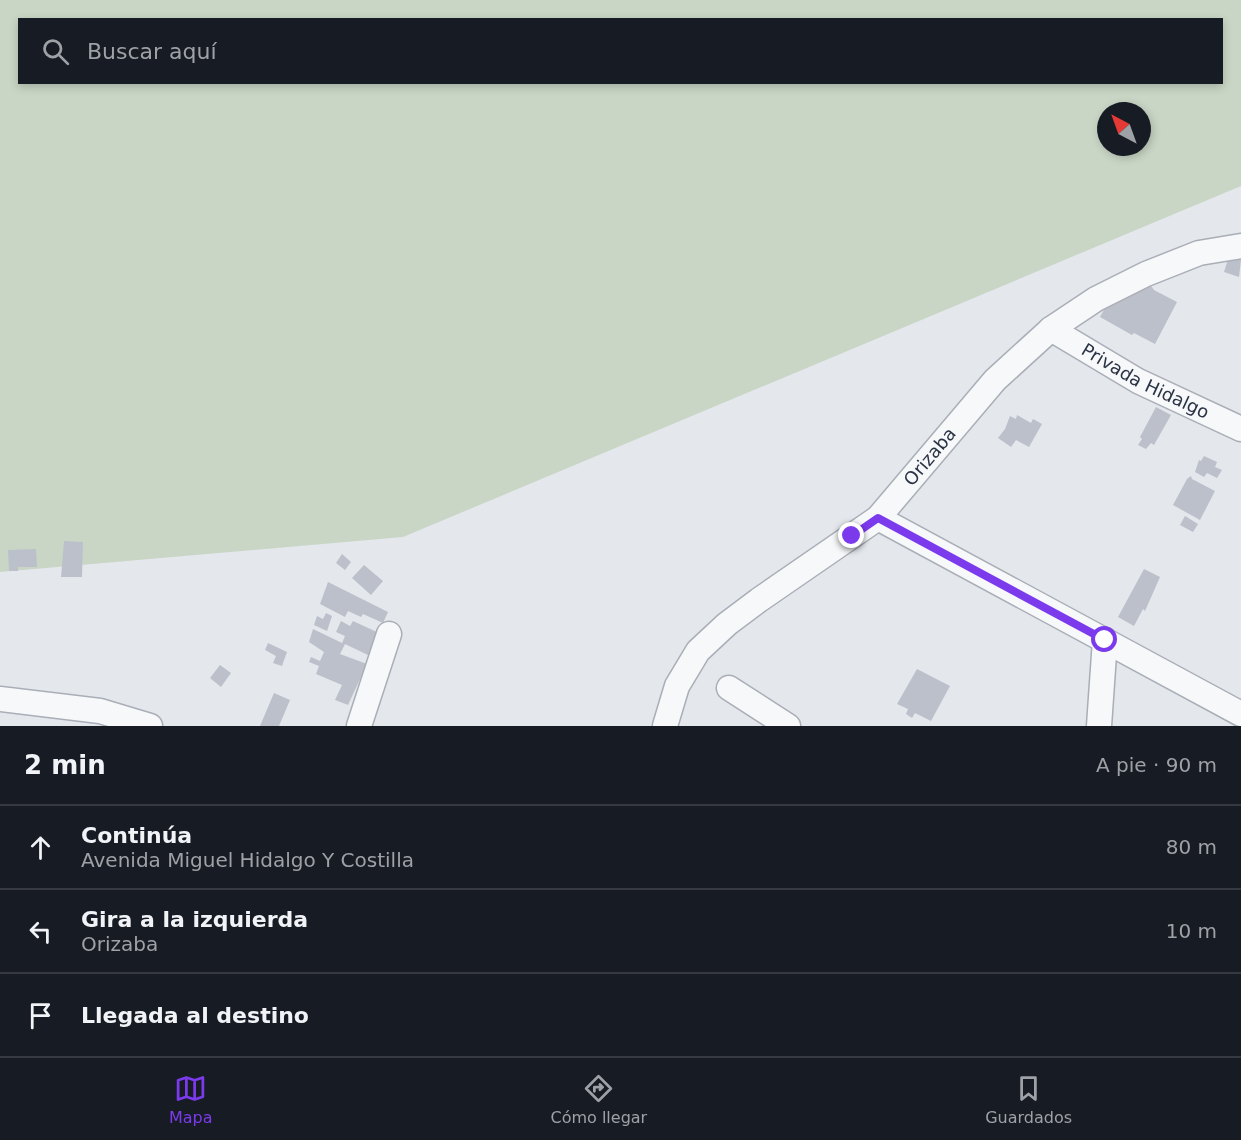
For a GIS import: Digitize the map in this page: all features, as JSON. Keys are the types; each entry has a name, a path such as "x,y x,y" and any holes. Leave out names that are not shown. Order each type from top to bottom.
{"street":[{"name":"Orizaba","path":"665,726 677,686 698,651 727,624 759,600 878,518 995,380 1051,329 1096,299 1146,274 1199,253 1241,246"},
{"name":"Privada Hidalgo","path":"1051,329 1138,381 1241,429"},
{"path":"878,518 1241,714"},
{"path":"359,726 389,633"},
{"path":"1100,726 1105,640"},
{"path":"729,688 788,726"},
{"path":"0,699 100,711 150,726"}],"green space":[{"path":"0,0 1241,0 1241,186 403,537 0,572"}],"building":[{"path":"1229,256 1241,260 1239,277 1224,272"},
{"path":"1151,286 1154,290 1177,302 1155,344 1134,333 1132,335 1100,317 1106,306"},
{"path":"1156,407 1171,415 1154,445 1151,443 1146,449 1138,445"},
{"path":"1017,415 1031,423 1033,419 1042,424 1029,447 1016,440 1011,447 998,438 1005,429 1010,416 1016,419"},
{"path":"1204,456 1217,462 1215,467 1222,470 1217,478 1207,473 1204,477 1195,472 1199,460 1201,461"},
{"path":"1191,476 1192,479 1215,491 1200,520 1173,505 1187,479"},
{"path":"1185,516 1198,524 1193,532 1180,525"},
{"path":"64,541 83,542 82,577 61,577"},
{"path":"36,549 37,567 18,567 18,571 9,571 8,550"},
{"path":"342,554 351,562 345,570 336,563"},
{"path":"364,565 383,581 371,595 352,578"},
{"path":"1144,569 1160,577 1145,611 1143,609 1134,626 1118,617"},
{"path":"328,582 388,612 383,623 363,614 361,617 348,611 345,617 320,604"},
{"path":"326,613 332,616 327,631 314,625 317,616 323,619"},
{"path":"341,621 350,626 353,621 379,633 370,656 345,644 340,654 367,664 348,705 335,700 342,685 316,674 319,666 309,662 311,657 320,661 324,652 309,642 313,629 342,643 345,636 336,632"},
{"path":"268,643 287,652 282,666 273,663 276,656 265,650"},
{"path":"220,665 231,673 221,687 210,678"},
{"path":"917,669 950,686 931,721 915,713 912,718 906,714 908,709 897,704"},
{"path":"274,693 290,700 279,726 260,726"}],"route":[{"path":"852,536 878,518 1105,640"}]}
